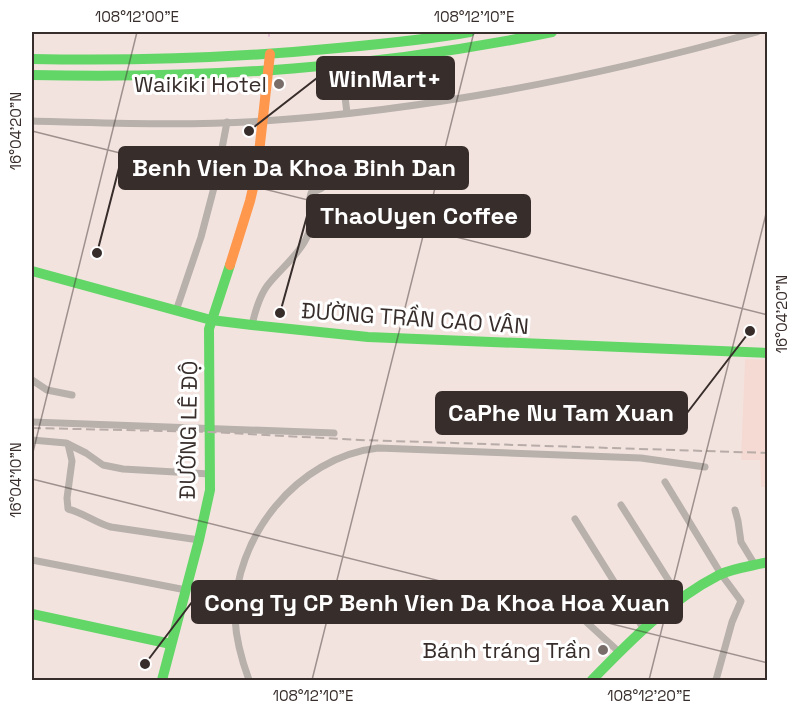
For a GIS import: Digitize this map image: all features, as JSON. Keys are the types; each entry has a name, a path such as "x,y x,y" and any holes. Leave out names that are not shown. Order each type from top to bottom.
{"main road":[{"path":"32,58 105,61 215,58 388,44 470,32"},
{"path":"32,75 106,77 269,72 437,54 552,32"},
{"name":"ĐƯỜNG LÊ ĐỘ","path":"162,681 210,490 209,329 250,201 257,171 270,54"},
{"name":"ĐƯỜNG TRẦN CAO VÂN","path":"32,271 211,320 252,325 368,337 768,353"},
{"path":"591,681 643,628 693,591 721,574 768,562"},
{"path":"32,614 171,644"}],"street":[{"path":"32,121 95,124 226,122 347,113 433,102 557,81 674,55 757,32"},
{"path":"341,65 347,113"},
{"path":"176,311 216,180 226,122"},
{"path":"252,325 259,300 267,286 307,238 310,228 311,193 322,188"},
{"path":"32,380 48,390 72,395"},
{"path":"32,422 334,433"},
{"path":"32,440 68,444 103,465 123,469 210,474"},
{"path":"68,444 72,460 67,498 68,509 82,512 100,524 111,527 199,540"},
{"path":"249,681 237,640 235,616 237,588 246,558 260,529 282,497 324,466 353,454 378,448 635,458 705,467"},
{"path":"665,482 721,574 741,600 732,622 716,681"},
{"path":"621,505 681,600"},
{"path":"735,510 741,542 755,565"},
{"path":"575,519 643,628"},
{"path":"32,560 186,590"},
{"path":"546,585 618,651"}],"shaded area":[{"path":"745,359 767,360 767,487 761,487 760,460 741,460"}],"railway":[{"path":"32,428 211,432 360,440 768,453"}],"traffic: fast":[{"path":"32,59 108,60 262,54 388,43 470,32"},
{"path":"32,75 163,75 293,68 422,54 552,32"},
{"path":"162,680 210,490 209,329 230,265"},
{"path":"32,271 211,320 252,325 368,337 768,353"},
{"path":"592,680 636,636 684,596 719,575 768,562"},
{"path":"32,614 171,644"}],"traffic: slow":[{"path":"230,265 257,171 270,54"}],"place":[{"name":"Waikiki Hotel","path":"279,84"},
{"name":"WinMart+","path":"249,131"},
{"name":"Benh Vien Da Khoa Binh Dan","path":"97,253"},
{"name":"ThaoUyen Coffee","path":"280,313"},
{"name":"CaPhe Nu Tam Xuan","path":"750,331"},
{"name":"Bánh tráng Trần","path":"603,650"},
{"name":"Cong Ty CP Benh Vien Da Khoa Hoa Xuan","path":"145,664"}]}
